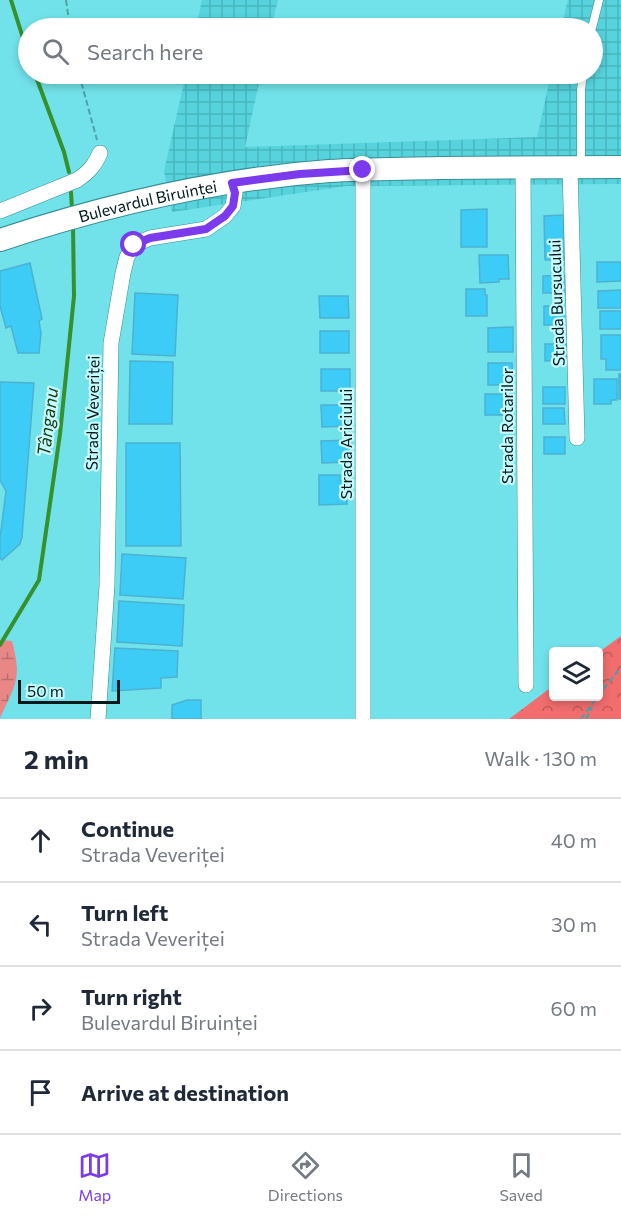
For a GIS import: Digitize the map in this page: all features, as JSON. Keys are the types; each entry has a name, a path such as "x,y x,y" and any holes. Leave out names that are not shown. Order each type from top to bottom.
{"main road":[{"name":"Bulevardul Biruinței","path":"0,240 91,213 176,193 300,174 363,170 621,166"}],"street":[{"path":"0,211 77,180 96,164 100,153"},
{"name":"Strada Rotarilor","path":"522,167 526,685"},
{"name":"Strada Bursucului","path":"575,167 577,438"},
{"name":"Strada Ariciului","path":"363,170 363,719"},
{"name":"Strada Veveriței","path":"98,719 107,585 111,343 127,257 134,245 150,238 206,229 225,216 233,206 235,193 232,183"}],"lane":[{"path":"594,18 599,0"},
{"path":"575,167 582,84"}],"path":[{"path":"66,0 69,18"},
{"path":"82,84 100,153"},
{"path":"603,691 621,667"},
{"path":"581,719 595,701"},
{"path":"586,719 596,701"}],"shaded area":[{"path":"202,0 278,0 274,18 198,18"},
{"path":"568,0 621,0 621,184 346,186 172,212 164,171 184,84 259,84 245,147 537,137 549,84 603,84 603,18 564,18"}],"green space":[{"path":"621,636 621,719 509,719 549,689 549,701 603,701 603,649"},
{"path":"0,640 12,641 17,673 13,689 0,718"}],"building":[{"path":"487,209 487,247 461,247 461,210"},
{"path":"564,215 564,260 545,260 544,216"},
{"path":"479,255 508,255 509,279 480,283"},
{"path":"597,262 621,262 621,281 597,282"},
{"path":"30,263 42,319 39,321 41,333 39,353 18,353 11,326 6,328 0,306 0,271"},
{"path":"565,275 565,293 543,293 543,276"},
{"path":"466,289 485,289 487,316 466,316"},
{"path":"621,290 621,308 598,308 598,291"},
{"path":"135,293 178,295 175,356 132,354"},
{"path":"319,296 348,296 349,318 320,318"},
{"path":"544,306 564,306 565,325 544,325"},
{"path":"600,311 621,311 621,329 600,329"},
{"path":"513,327 513,352 488,352 488,328"},
{"path":"320,331 349,331 349,353 320,353"},
{"path":"601,335 621,335 621,370 606,370 606,359 601,359"},
{"path":"545,344 567,344 567,360 545,361"},
{"path":"130,361 173,362 172,424 129,424"},
{"path":"488,363 512,363 513,385 488,385"},
{"path":"321,369 350,369 350,391 321,391"},
{"path":"619,374 621,374 621,399 619,399"},
{"path":"594,379 617,379 617,400 611,400 611,404 594,404"},
{"path":"0,382 34,383 22,537 20,544 2,560 0,558 0,538 6,491 0,480"},
{"path":"543,387 565,387 565,404 543,404"},
{"path":"485,394 512,394 512,415 485,415"},
{"path":"321,405 350,405 351,426 322,427"},
{"path":"543,408 564,408 565,424 543,424"},
{"path":"544,437 565,437 565,454 544,454"},
{"path":"351,440 351,462 322,463 321,441"},
{"path":"126,443 180,443 181,546 126,546"},
{"path":"319,475 340,475 340,481 347,481 347,504 319,505"},
{"path":"122,554 186,558 183,599 120,595"},
{"path":"119,601 184,605 182,646 117,642"},
{"path":"115,648 178,651 177,677 161,678 161,688 112,691"},
{"path":"187,700 201,700 201,719 172,719 172,705"}],"waterway":[{"name":"Tânganu","path":"11,0 18,22"},
{"name":"Tânganu","path":"39,84 69,172"},
{"name":"Tânganu","path":"71,192 72,209"},
{"name":"Tânganu","path":"0,645 39,580 60,434 74,296 73,225"}],"route":[{"path":"134,245 150,238 206,229 225,216 233,206 235,193 232,183 330,171 363,170"}]}
